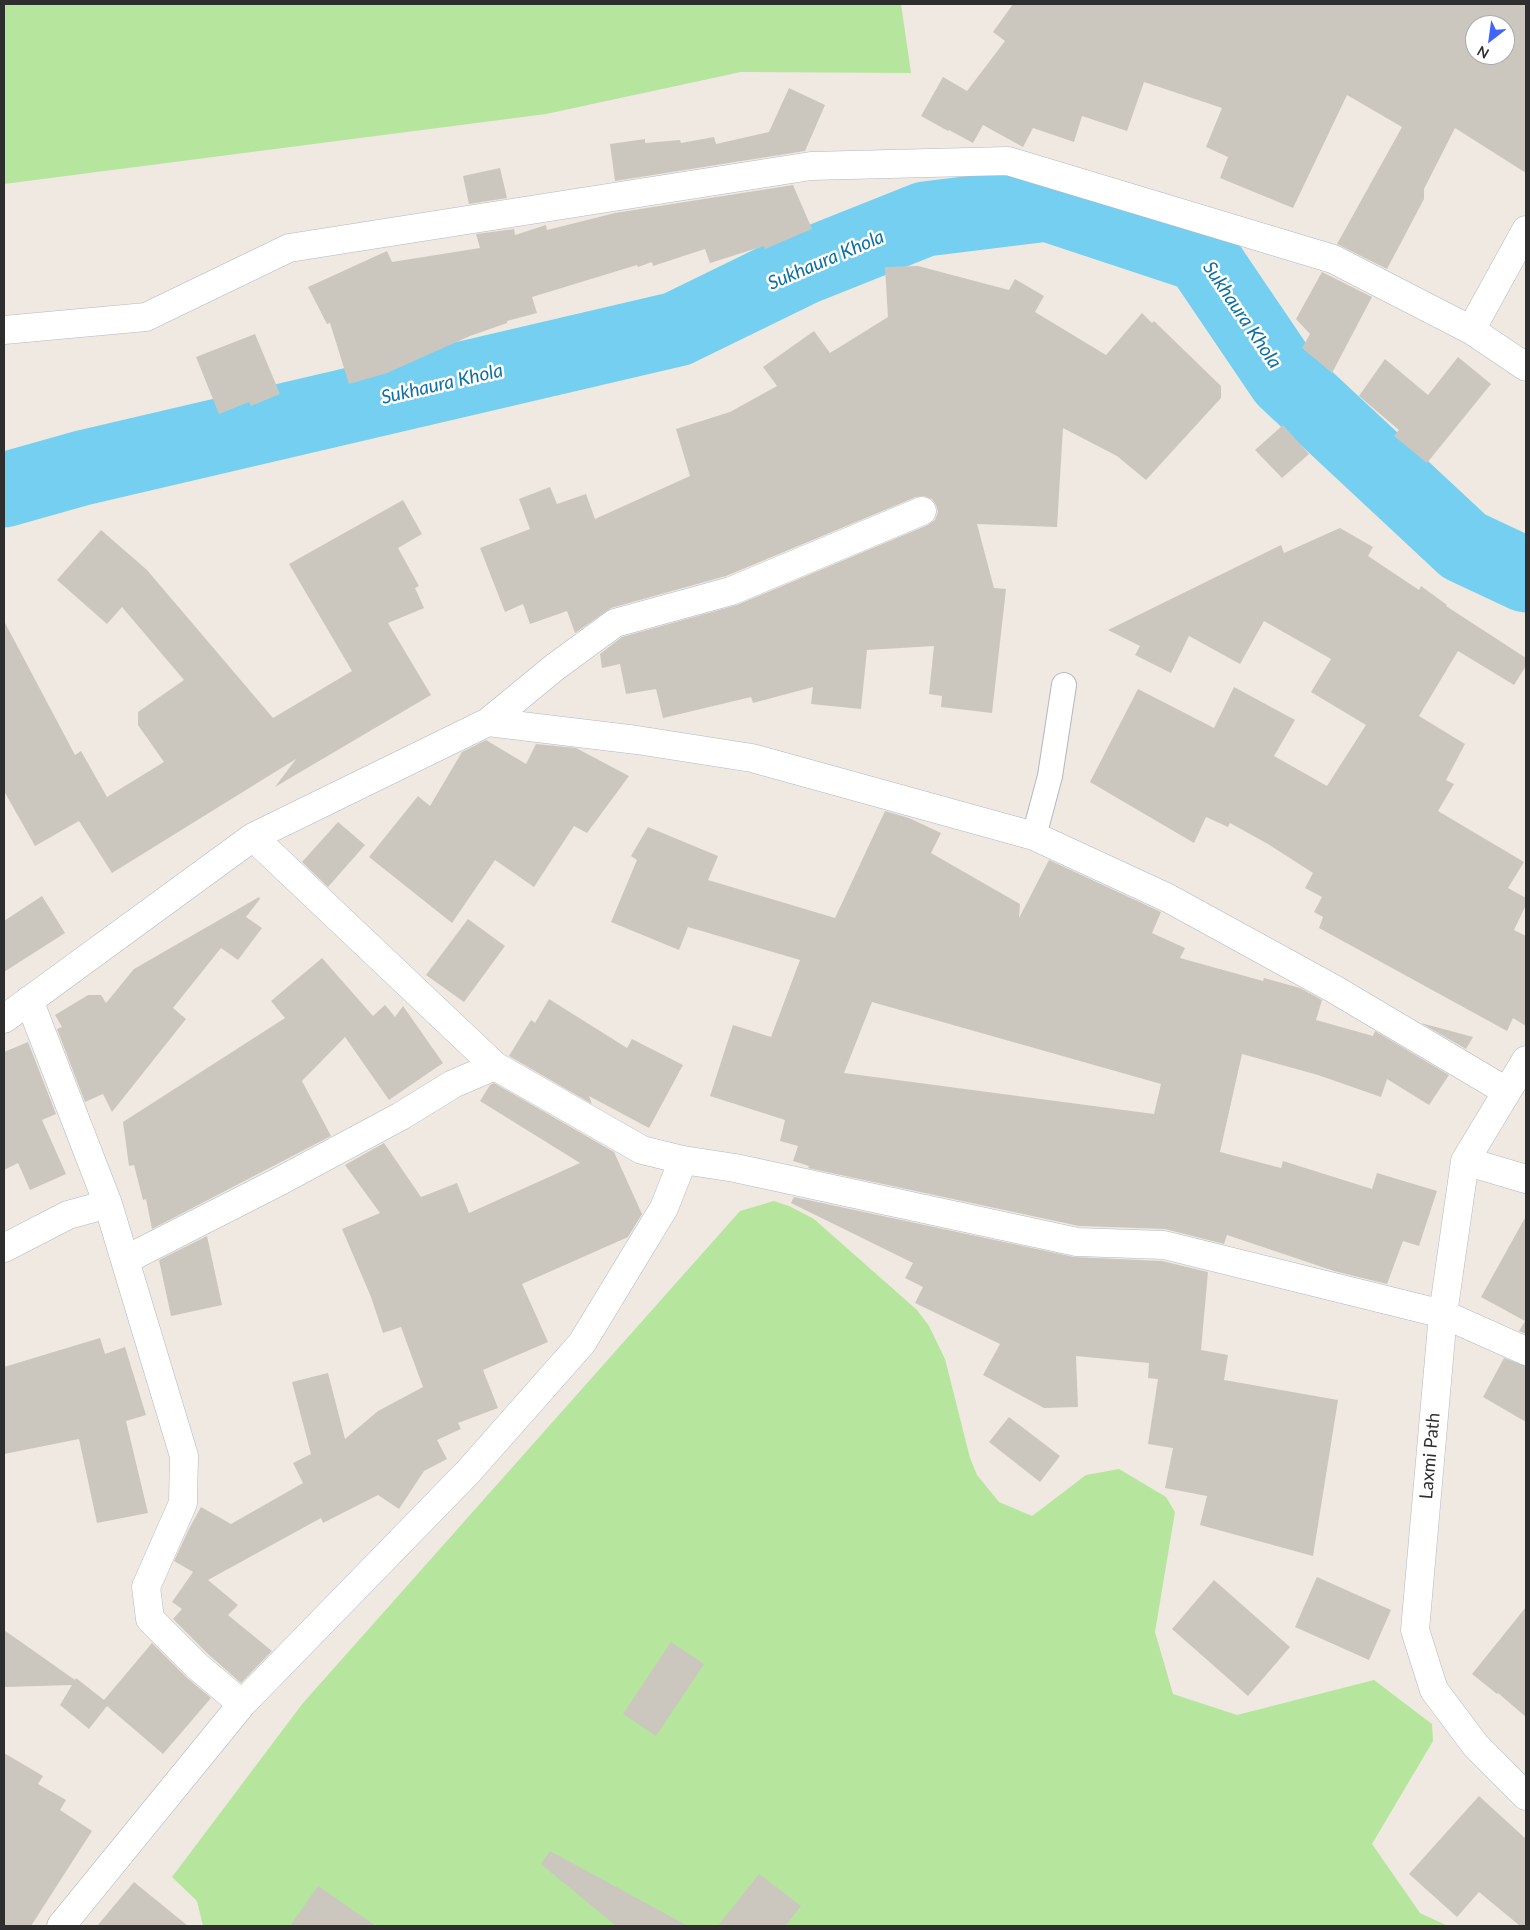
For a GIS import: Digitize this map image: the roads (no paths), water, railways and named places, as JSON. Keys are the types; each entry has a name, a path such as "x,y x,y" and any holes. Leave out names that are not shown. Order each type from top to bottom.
{"street":[{"path":"4,330 146,317 289,248 811,166 1008,161 1333,258 1471,330 1526,367"},
{"path":"1471,330 1526,230"},
{"path":"4,1019 253,837 488,722 555,667 615,623 731,591 922,511"},
{"path":"488,722 637,740 752,758 1034,836 1168,898 1334,989 1506,1091"},
{"path":"253,837 495,1066 642,1150 683,1160 735,1168 1077,1242 1164,1245 1443,1314 1526,1351"},
{"path":"29,1000 108,1204 184,1456 183,1504 146,1587 150,1619 197,1666 242,1704"},
{"name":"Laxmi Path","path":"1526,1060 1465,1161 1443,1314 1415,1630 1434,1690 1476,1746 1526,1796"},
{"path":"125,1260 280,1181 401,1116 453,1084 495,1066"},
{"path":"61,1926 242,1704 469,1471 582,1343 664,1208 683,1160"},
{"path":"1465,1161 1526,1180"},
{"path":"4,1248 68,1215 108,1204"}],"lane":[{"path":"1034,836 1050,776 1064,685"}],"waterway":[{"name":"Sukhaura Khola","path":"4,490 82,468 677,329 802,268 925,219 1047,204 1201,255 1285,379 1464,546 1526,575"}]}
